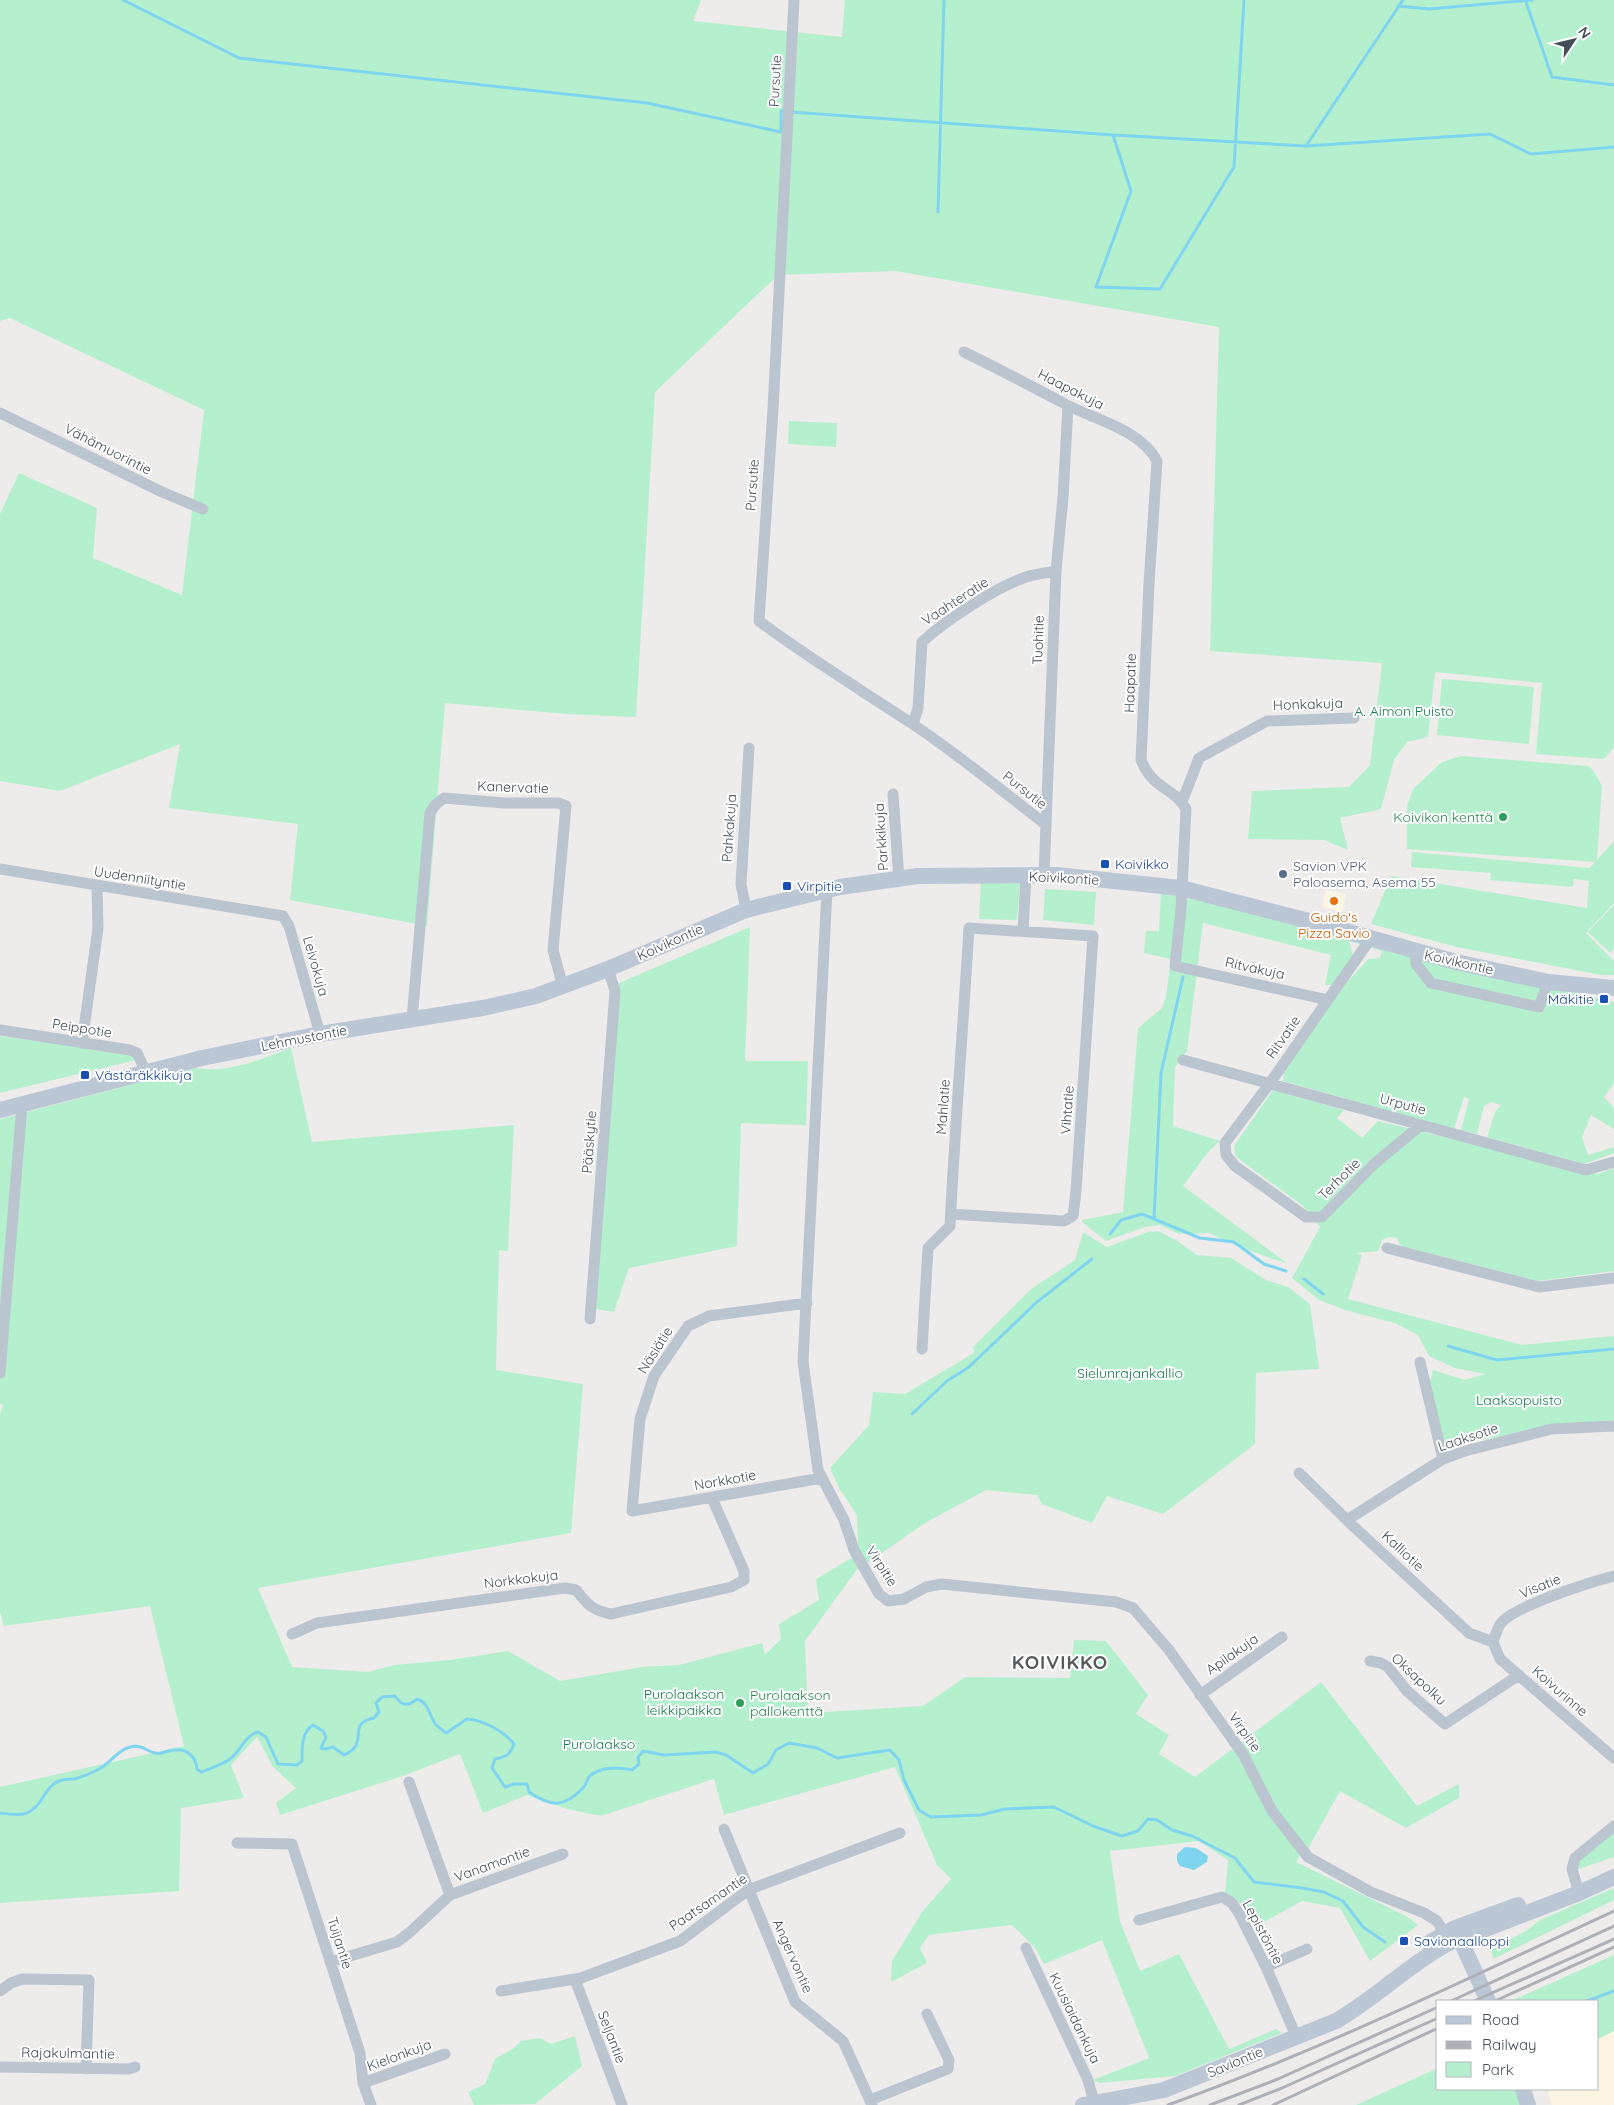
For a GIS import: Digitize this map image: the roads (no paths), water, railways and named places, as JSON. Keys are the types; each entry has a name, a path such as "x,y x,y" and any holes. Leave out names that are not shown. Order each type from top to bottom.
{"main road":[{"name":"Koivikontie","path":"608,969 746,910 827,890 918,876 972,874 1044,875 1181,888 1371,938 1415,952 1548,982 1614,988"},
{"name":"Lehmustontie","path":"0,1110 146,1072 320,1034 483,1008 536,996 608,969"},
{"name":"Saviontie","path":"1088,2103 1164,2090 1336,2020 1354,2011 1377,1994 1428,1943 1452,1936 1614,1876"},
{"path":"1452,1936 1487,2000"},
{"path":"1523,2090 1528,2105"}],"street":[{"name":"Pursutie","path":"794,0 773,409 759,622 799,651 913,724 1045,824"},
{"name":"Haapakuja","path":"964,352 1028,383 1068,406 1126,433 1152,450 1157,461"},
{"name":"Tuohitie","path":"1044,875 1056,570 1063,497 1068,406"},
{"name":"Vähämuorintie","path":"0,413 162,492 203,509"},
{"name":"Haapatie","path":"1157,461 1141,760 1151,779 1182,802"},
{"name":"Vaahteratie","path":"913,724 918,708 922,642 946,622 1001,589 1026,577 1056,570"},
{"name":"Honkakuja","path":"1182,802 1199,758 1267,721 1354,718"},
{"name":"Pahkakuja","path":"746,910 741,884 749,748"},
{"name":"Parkkikuja","path":"893,794 899,879"},
{"name":"Kanervatie","path":"412,1019 430,813 434,804 444,798 504,803 558,803 566,806 553,950 563,987"},
{"path":"1181,888 1187,816 1182,802"},
{"name":"Uudenniityntie","path":"0,869 275,914"},
{"path":"1023,931 1026,875"},
{"path":"82,1043 98,928 97,886"},
{"name":"Ritvakuja","path":"1181,888 1175,966 1328,1000"},
{"name":"Virpitie","path":"827,890 803,1362 818,1470 844,1520 854,1550 868,1578 879,1594 888,1601 904,1599 926,1587 942,1584 1116,1602 1134,1608 1169,1650 1243,1754 1272,1811 1308,1857 1371,1892 1424,1913 1437,1921 1452,1936"},
{"name":"Leivokuja","path":"275,914 282,916 289,926 320,1034"},
{"name":"Mahlatie","path":"922,1349 928,1248 950,1226 970,924 1039,932"},
{"name":"Vihtatie","path":"950,1214 1064,1221 1075,1212 1093,936 1039,932"},
{"name":"Ritvatie","path":"1226,1155 1225,1144 1371,938"},
{"path":"1415,952 1416,964 1431,983 1539,1007 1548,982"},
{"name":"Pääskytie","path":"590,1320 615,990 608,969"},
{"name":"Peippotie","path":"0,1030 137,1053 146,1072"},
{"name":"Urputie","path":"1183,1060 1586,1170 1614,1162"},
{"path":"0,1373 22,1105"},
{"name":"Terhotie","path":"1226,1155 1235,1166 1306,1217 1322,1217 1374,1164 1421,1125"},
{"path":"1387,1248 1539,1287 1614,1278"},
{"name":"Näsiätie","path":"632,1511 640,1419 654,1376 688,1326 709,1316 807,1303"},
{"path":"1420,1362 1443,1459"},
{"name":"Laaksotie","path":"1347,1520 1443,1459 1487,1444 1552,1429 1614,1426"},
{"name":"Kalliotie","path":"1299,1472 1347,1520 1469,1633 1493,1642"},
{"name":"Norkkotie","path":"632,1511 822,1478"},
{"name":"Norkkokuja","path":"292,1634 316,1624 565,1588 576,1590 588,1605 596,1611 611,1614 731,1588 744,1580 744,1571 712,1498"},
{"name":"Visatie","path":"1493,1642 1501,1622 1517,1611 1583,1584 1614,1576"},
{"name":"Apilakuja","path":"1200,1696 1282,1637"},
{"name":"Koivurinne","path":"1493,1642 1500,1659 1614,1758"},
{"name":"Oksapolku","path":"1370,1661 1381,1663 1388,1667 1407,1691 1445,1724 1519,1675"},
{"path":"409,1782 450,1895"},
{"path":"1578,1889 1572,1869 1575,1858 1614,1826"},
{"name":"Angervontie","path":"724,1829 795,2002 843,2041 871,2103"},
{"name":"Paatsamantie","path":"500,1991 575,1979 680,1941 748,1890 900,1832"},
{"name":"Tuijantie","path":"237,1844 292,1844 360,2053 363,2083 371,2105"},
{"name":"Vanamontie","path":"330,1962 397,1942 409,1934 450,1895 563,1854"},
{"name":"Lepistöntie","path":"1139,1920 1222,1897 1232,1903 1266,1967 1296,2036"},
{"name":"Kuusiaidankuja","path":"1026,1948 1088,2080 1088,2103"},
{"path":"1266,1967 1307,1949"},
{"path":"0,1991 11,1983 22,1979 90,1980 86,2069"},
{"name":"Seljantie","path":"575,1979 622,2105"},
{"path":"871,2103 948,2069 949,2060 927,2014"},
{"name":"Kielonkuja","path":"363,2083 444,2054"},
{"name":"Rajakulmantie","path":"0,2067 129,2069 135,2067"}],"water":[{"path":"1185,1847 1196,1848 1208,1856 1207,1862 1194,1870 1180,1866 1177,1861 1177,1854"}],"waterway":[{"path":"123,0 239,58 647,103 781,132 781,111 785,111"},
{"path":"938,212 944,0"},
{"path":"791,112 1113,135 1131,191 1096,287 1160,289 1234,167 1244,0"},
{"path":"1306,146 1403,0"},
{"path":"1398,6 1429,9 1532,0"},
{"path":"1526,2 1552,77 1614,85"},
{"path":"1113,135 1306,146 1490,134 1531,154 1614,147"},
{"path":"1154,1219 1161,1073 1183,977"},
{"path":"1110,1234 1121,1220 1142,1214 1200,1238 1234,1242 1264,1264 1286,1271"},
{"path":"912,1414 947,1381 969,1367 1037,1302 1092,1259"},
{"path":"1304,1279 1323,1294"},
{"path":"1448,1346 1497,1360 1614,1349"},
{"path":"0,1813 17,1815 27,1813 36,1806 54,1784 93,1772 121,1751 134,1746 158,1753 183,1750 193,1757 197,1769 201,1772 230,1759 249,1737 258,1732 266,1737 278,1764 297,1765 302,1761 304,1736 313,1725 323,1731 326,1737 321,1748 333,1747 344,1755 356,1745 361,1725 365,1721 374,1718 379,1712 376,1703 382,1697 395,1696 400,1702 405,1704 417,1699 424,1703 436,1725 446,1733 467,1719 480,1721 499,1731 514,1744 507,1755 495,1759 492,1768 505,1787 514,1784 527,1784 529,1792 551,1803 563,1802 576,1795 591,1775 600,1770 616,1768 632,1770 639,1764 638,1757 643,1751 664,1755 716,1752 726,1755 753,1773 768,1764 776,1750 789,1743 817,1748 837,1758 890,1750 899,1760 904,1780 919,1810 931,1817 981,1815 1005,1809 1054,1807 1093,1826 1122,1836 1138,1831 1148,1819 1157,1820 1172,1830 1192,1836 1235,1858 1254,1882 1324,1892 1343,1901 1363,1927 1385,1942"},
{"path":"1590,2000 1614,1991"}],"railway":[{"path":"1168,2105 1225,2084 1338,2037 1449,1988 1614,1911"},
{"path":"1453,2000 1614,1926"},
{"path":"1476,2000 1614,1939"},
{"path":"1497,2000 1614,1947"},
{"path":"1210,2105 1278,2079 1436,2008"},
{"path":"1239,2105 1282,2088 1436,2019"},
{"path":"1273,2105 1436,2029"}],"place":[{"name":"Koivikon kenttä","path":"1503,817"},
{"name":"Koivikko","path":"1105,864"},
{"name":"Savion VPK Paloasema, Asema 55","path":"1283,874"},
{"name":"Virpitie","path":"787,886"},
{"name":"Guido's Pizza Savio","path":"1334,901"},
{"name":"Mäkitie","path":"1604,999"},
{"name":"Västäräkkikuja","path":"85,1075"},
{"name":"Purolaakson pallokenttä","path":"740,1703"},
{"name":"Savionaalloppi","path":"1404,1941"}],"district":[{"name":"KOIVIKKO","path":"1060,1662"}],"park label":[{"name":"A. Aimon Puisto","path":"1404,711"},
{"name":"Sielunrajankallio","path":"1130,1373"},
{"name":"Laaksopuisto","path":"1519,1400"},
{"name":"Purolaakson leikkipaikka","path":"684,1702"},
{"name":"Purolaakso","path":"599,1744"}]}
